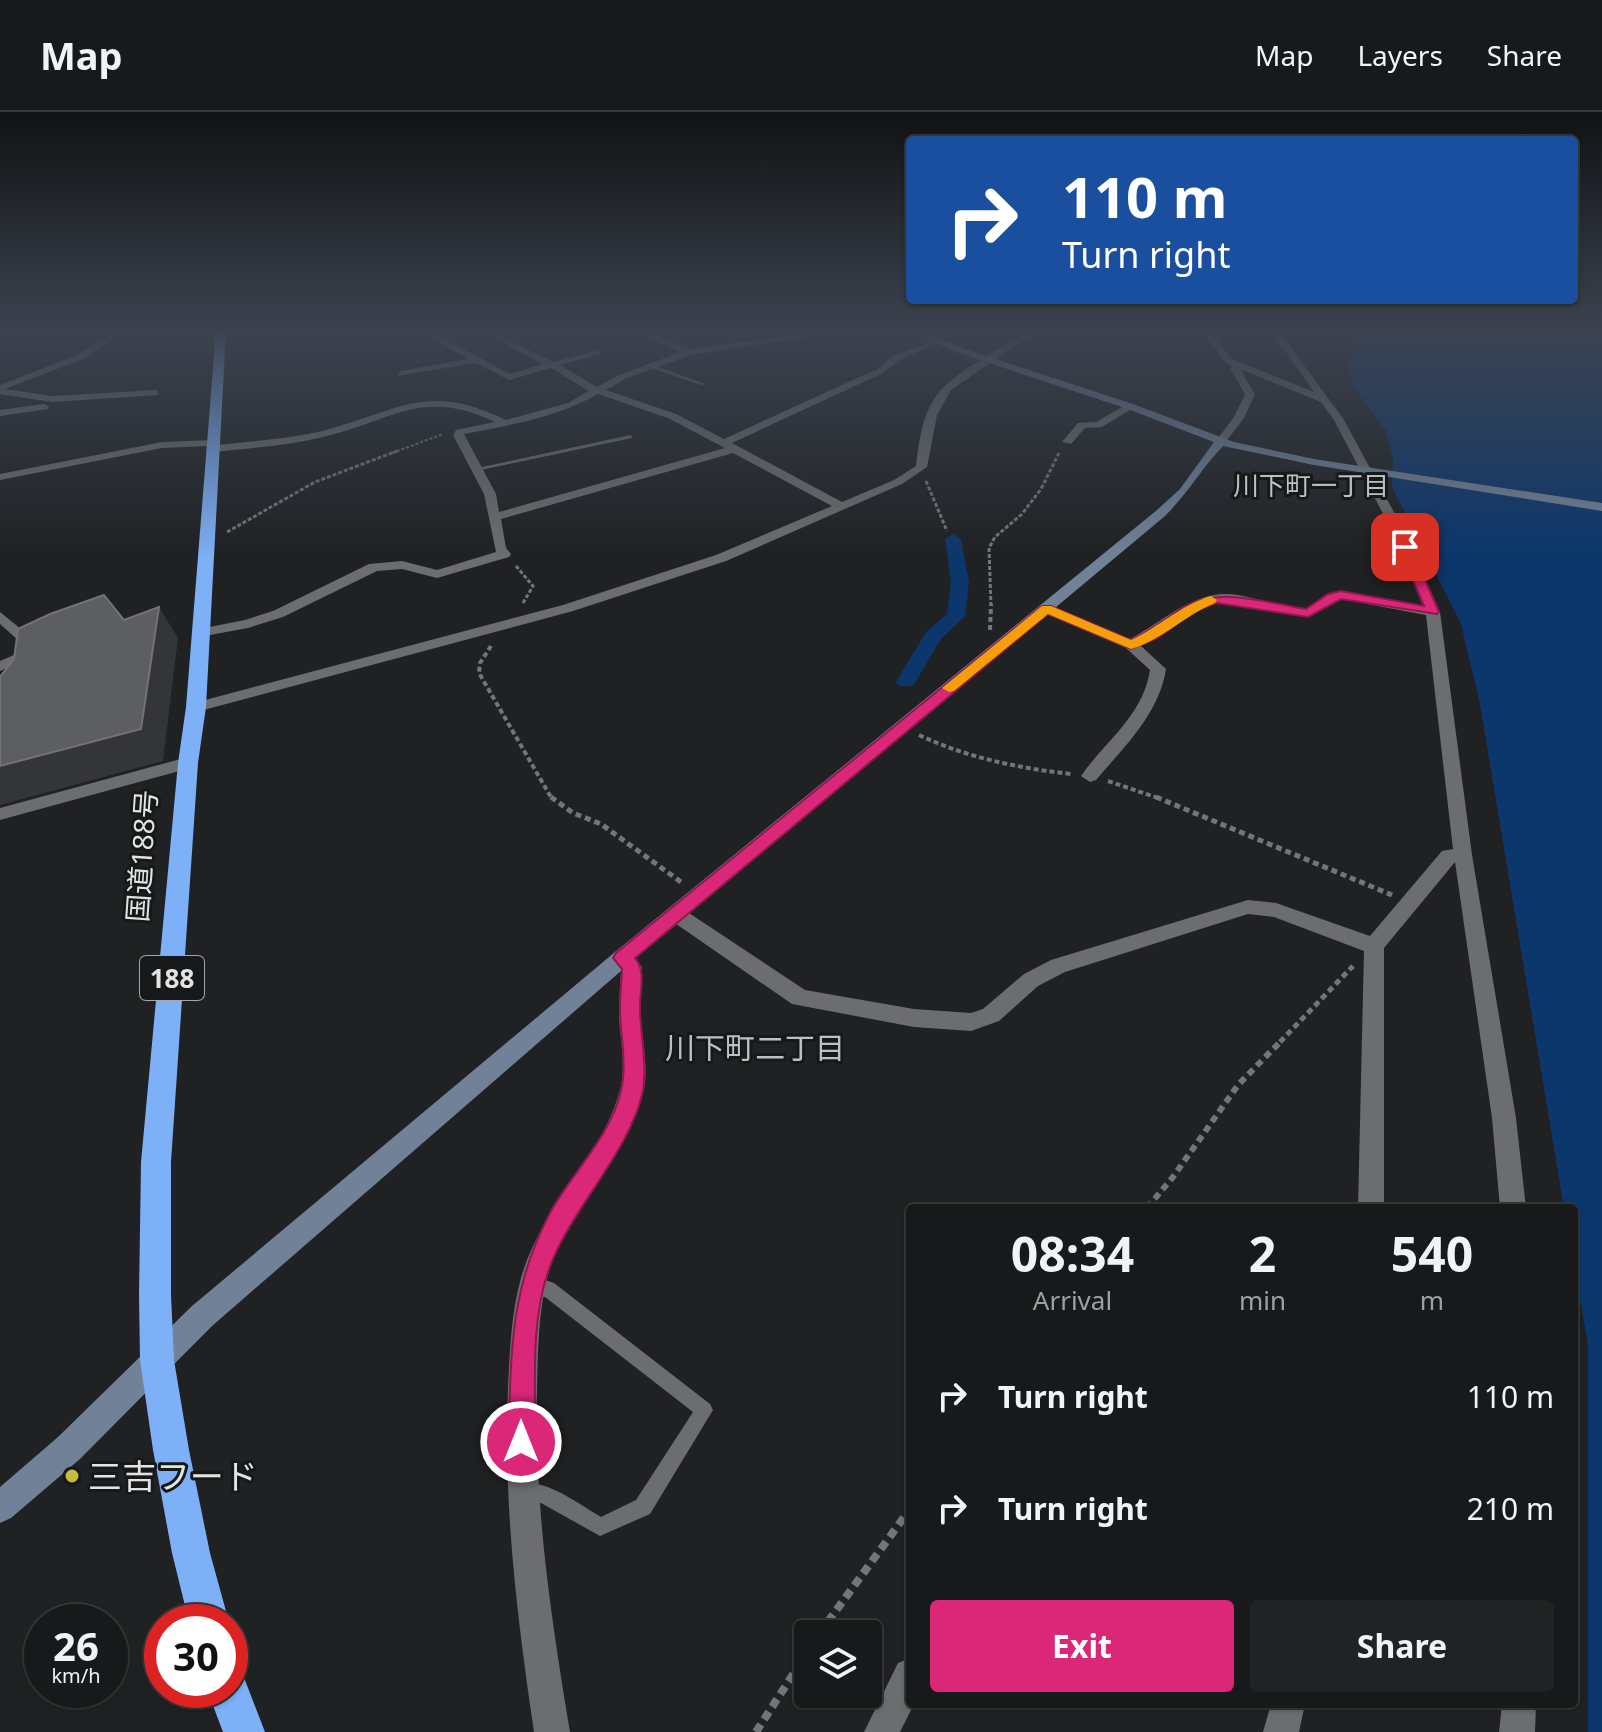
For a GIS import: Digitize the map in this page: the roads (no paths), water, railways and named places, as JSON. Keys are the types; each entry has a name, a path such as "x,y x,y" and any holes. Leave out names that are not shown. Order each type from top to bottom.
{"highway":[{"name":"国道188号","path":"204,1604 191,1553 157,1360 156,1162 188,763 196,707 216,407"},
{"path":"235,1708 244,1732"}],"street":[{"path":"0,413 48,407"},
{"path":"0,477 147,447 213,446 322,434 401,407"},
{"path":"469,407 503,422"},
{"path":"199,633 248,624 278,614 374,567 402,565 437,574 504,554 500,549 490,494 458,435 567,407"},
{"path":"646,407 730,446 839,505"},
{"path":"494,517 730,446 809,407"},
{"path":"196,707 568,608 721,558 918,471 935,407"},
{"path":"1067,442 1082,425 1098,425 1128,407"},
{"path":"1131,407 1220,442 1372,471 1602,507"},
{"path":"0,1507 69,1448 214,1305 622,958 1046,609 1184,491 1244,407"},
{"path":"1331,407 1372,471 1424,585 1433,612 1463,855 1504,1118 1513,1204"},
{"path":"1131,645 1153,635 1190,608 1216,599 1308,613 1332,597 1341,595 1433,612"},
{"path":"1046,609 1131,645 1158,669 1147,704 1090,776"},
{"path":"0,616 38,650 0,666"},
{"path":"0,814 188,763"},
{"path":"1371,1204 1374,946 1407,902 1449,856 1463,855"},
{"path":"676,914 800,998 914,1018 971,1022 991,1015 1031,980 1058,966 1248,907 1276,910 1374,946"},
{"path":"552,1732 535,1624 523,1492 521,1416 526,1319 535,1272 560,1219 619,1124 632,1093 632,967 622,958"},
{"path":"882,1732 906,1683"},
{"path":"1281,1732 1287,1708"},
{"path":"1517,1732 1519,1708"}],"lane":[{"path":"476,469 630,437"},
{"path":"523,1492 543,1494 600,1527 643,1507 704,1410 548,1289 532,1289"}],"water":[{"path":"1368,407 1602,407 1602,1732 1588,1732 1588,1345 1578,1288 1578,1204 1563,1204 1480,704 1461,624 1392,487 1393,458 1386,431"}],"waterway":[{"path":"906,682 933,636 956,616 960,582 953,539"}],"place":[{"name":"三吉フード","path":"72,1476"}],"district":[{"name":"川下町一丁目","path":"1311,485"},
{"name":"川下町二丁目","path":"755,1047"}]}
